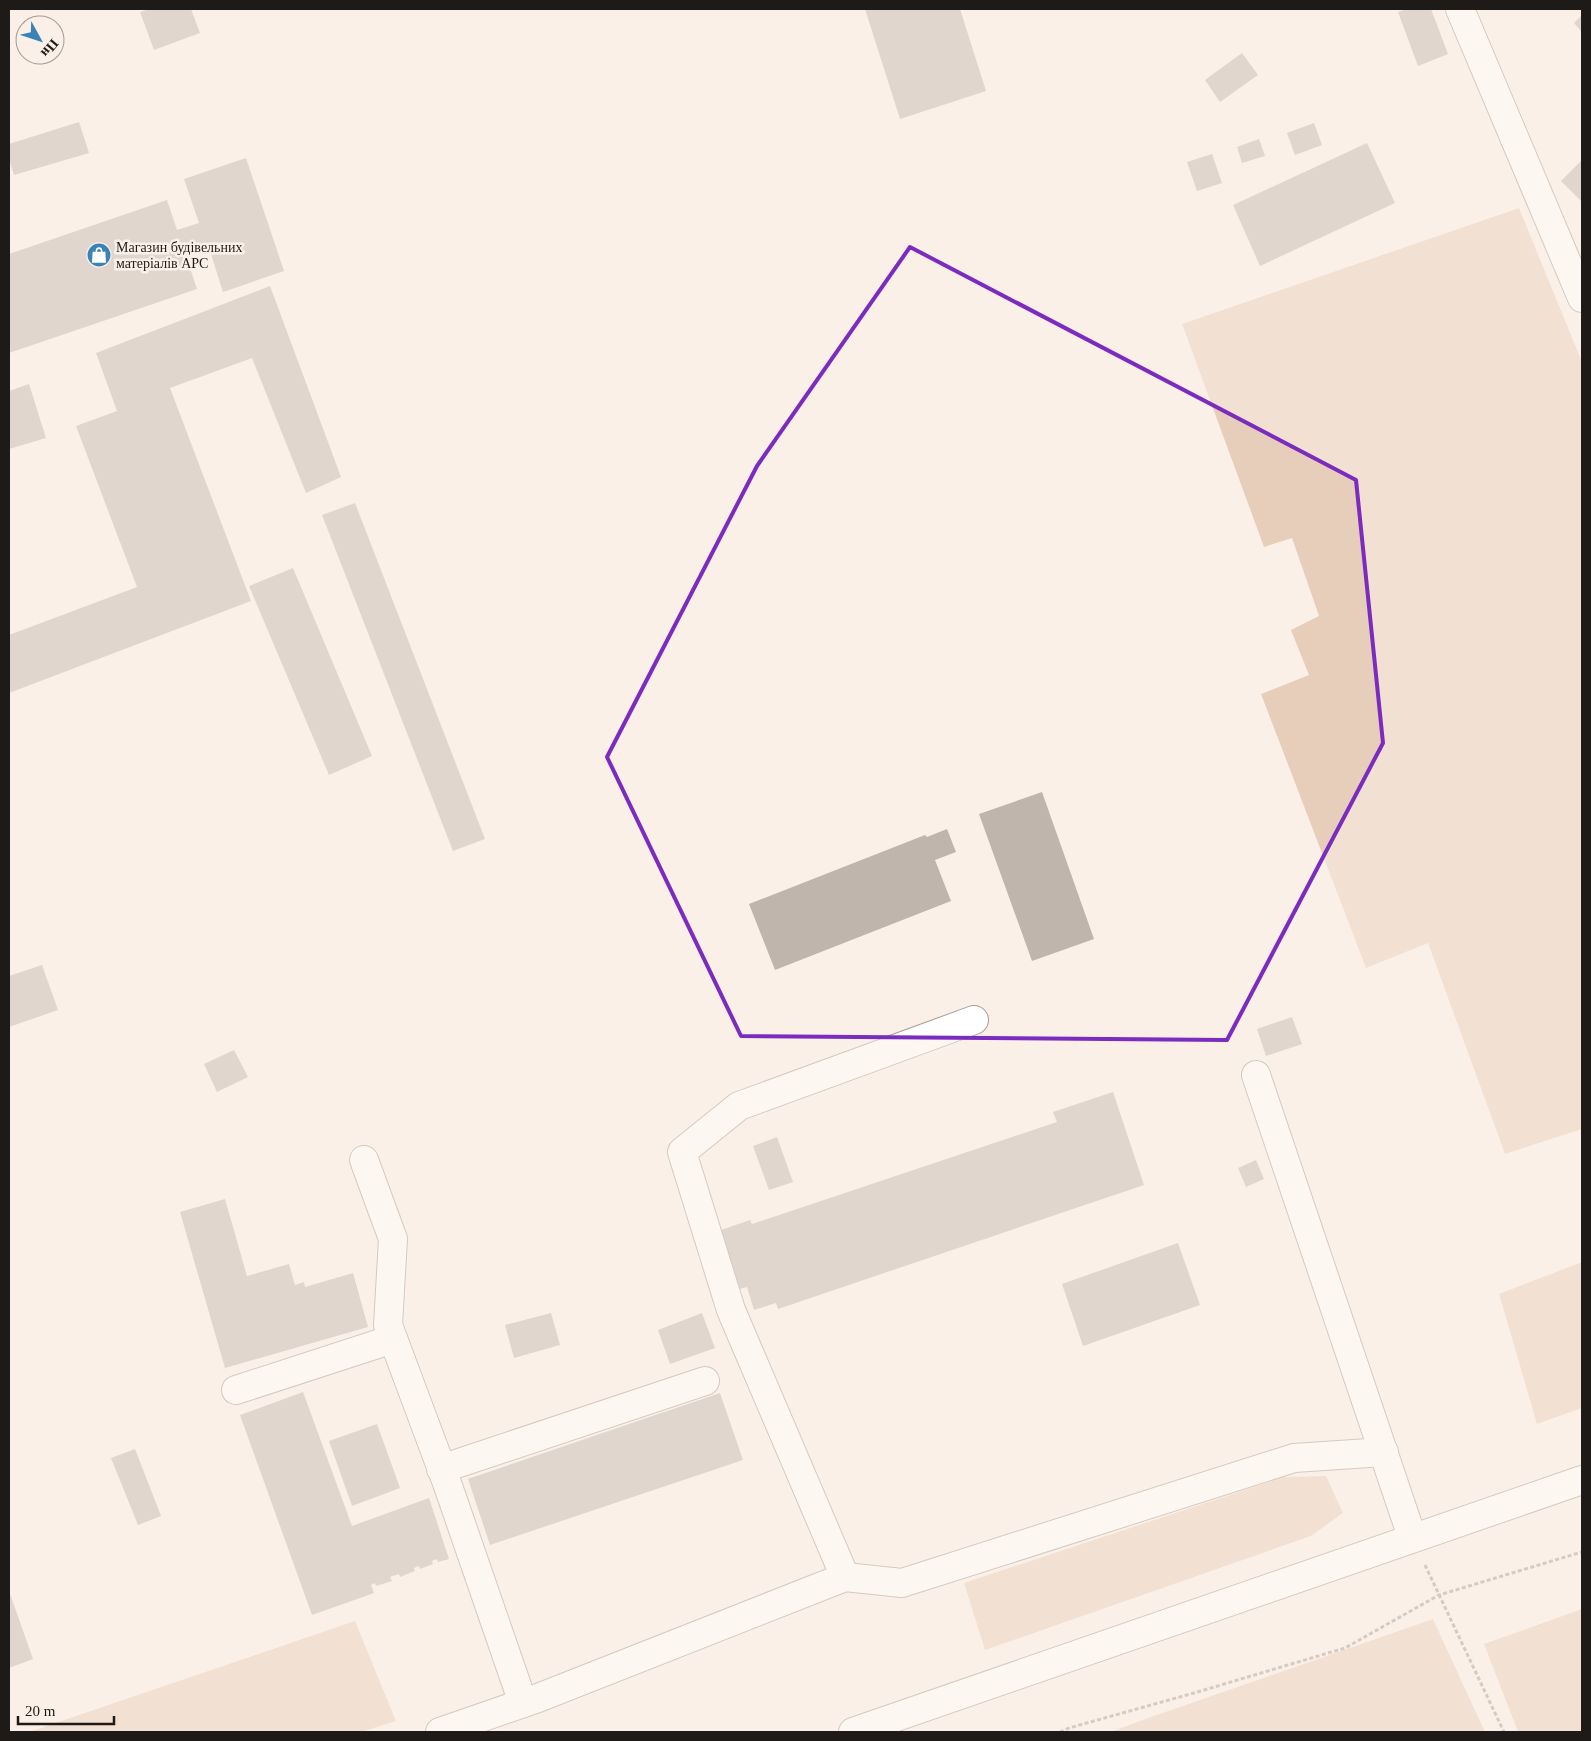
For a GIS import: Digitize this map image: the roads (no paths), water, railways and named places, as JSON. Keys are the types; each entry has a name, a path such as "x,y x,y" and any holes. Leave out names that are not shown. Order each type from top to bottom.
{"main road":[{"path":"1460,9 1582,298"},
{"path":"845,1577 731,1310 682,1152 739,1106 974,1020"},
{"path":"1256,1075 1412,1537"},
{"path":"364,1160 393,1239 388,1326 524,1703"},
{"path":"236,1390 393,1339"},
{"path":"441,1469 705,1382"},
{"path":"440,1732 524,1703 845,1577 902,1583 1294,1458 1384,1452"},
{"path":"853,1732 1412,1537 1582,1480"}],"place":[{"name":"Магазин будівельних матеріалів APC","path":"99,255"}]}
